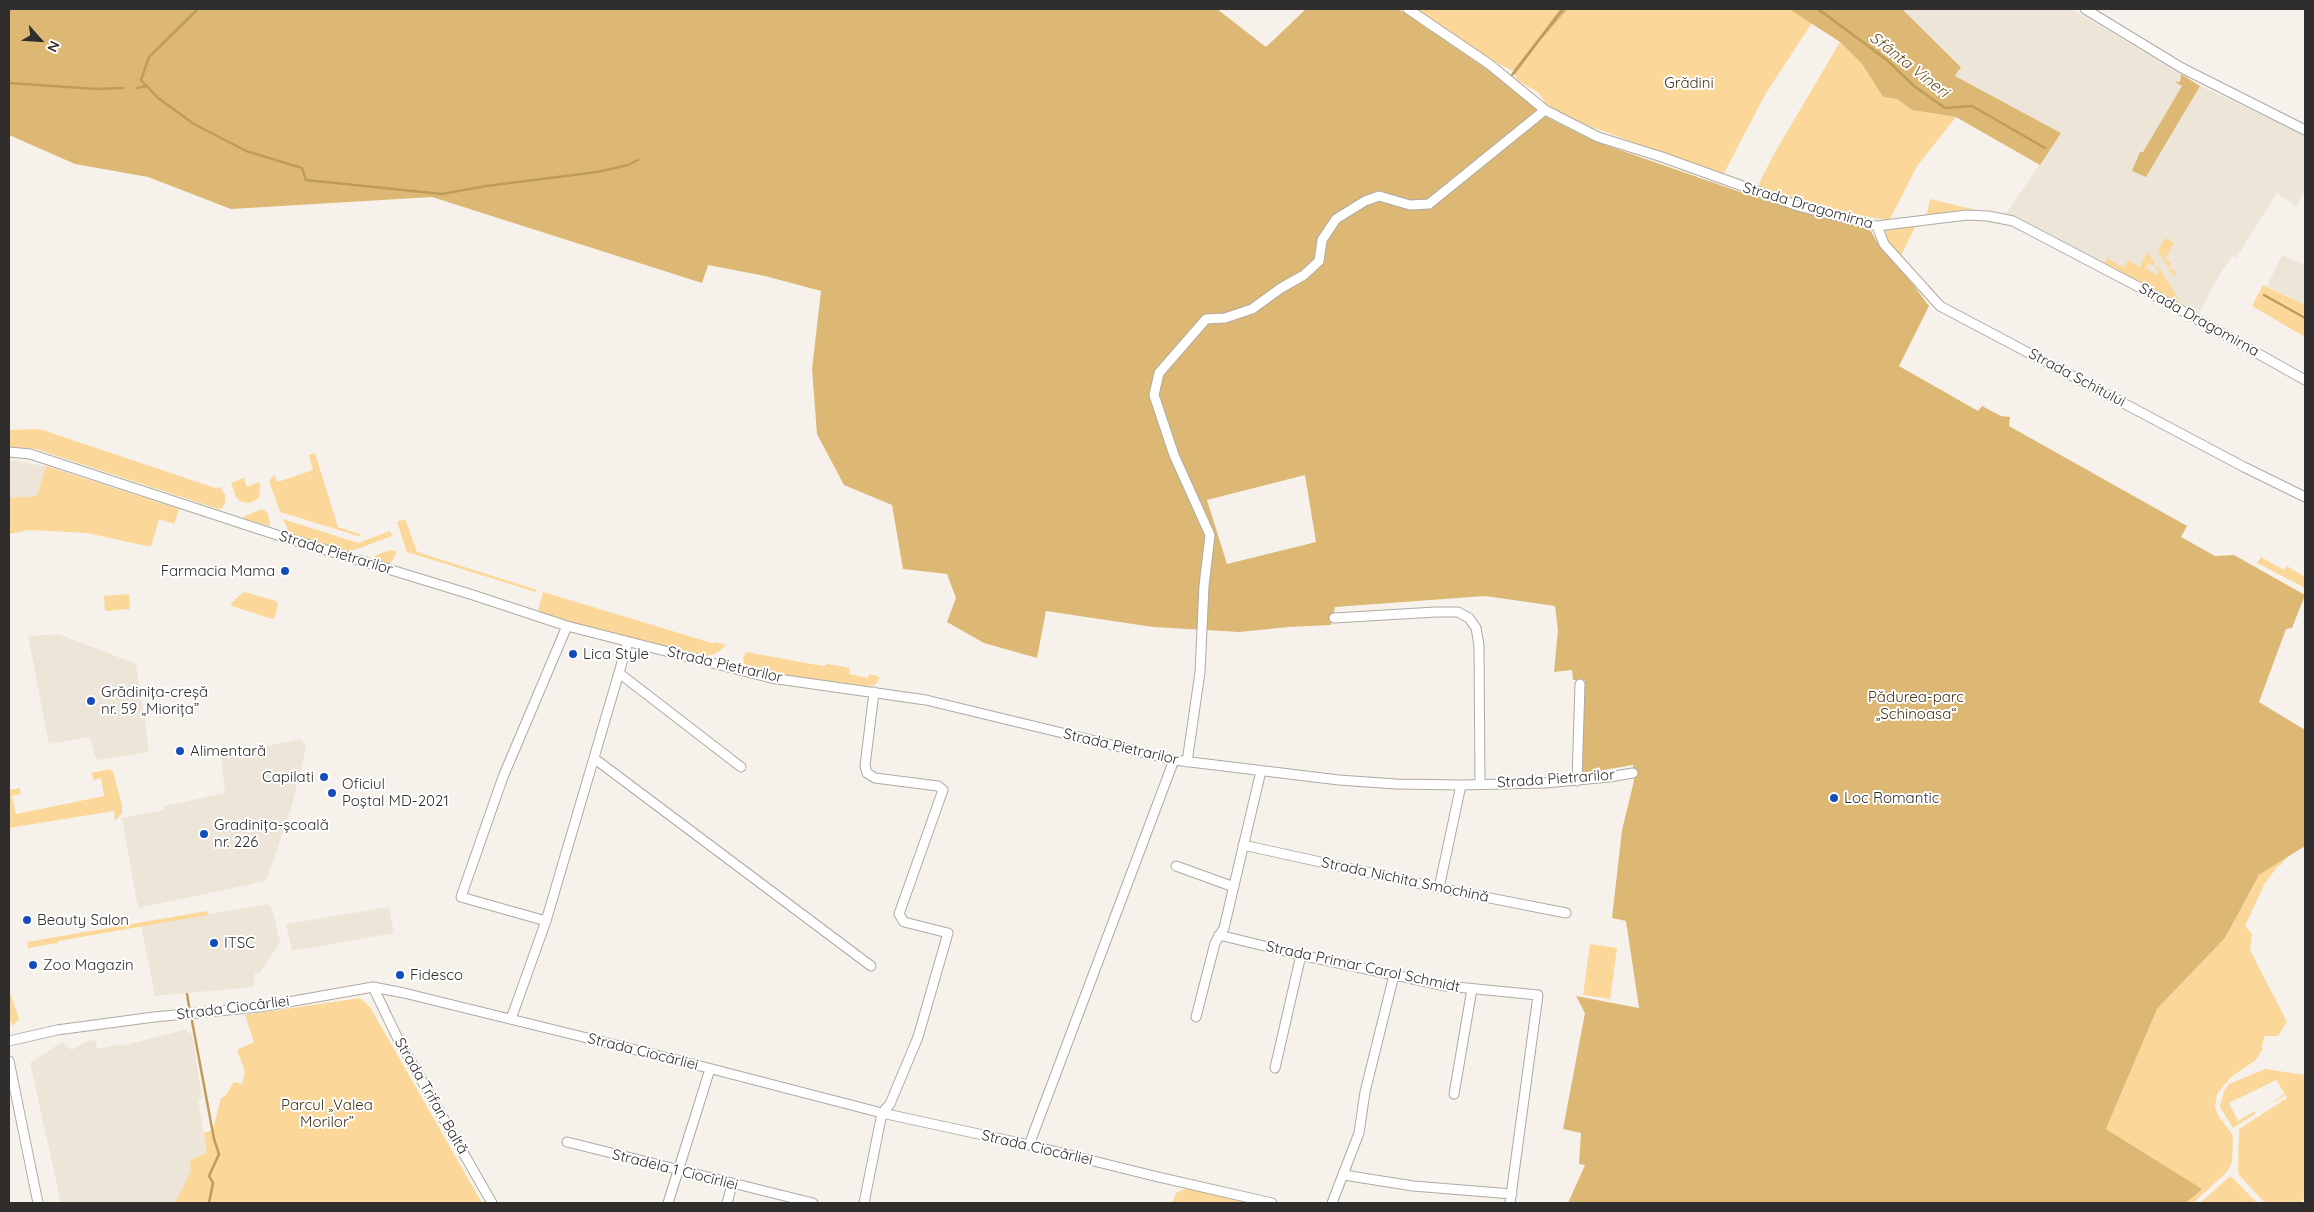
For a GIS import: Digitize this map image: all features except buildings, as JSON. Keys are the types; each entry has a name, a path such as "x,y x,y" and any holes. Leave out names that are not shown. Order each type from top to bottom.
{"street":[{"name":"Strada Dragomirna","path":"1408,9 1489,64 1545,110 1598,137 1662,157 1798,206 1877,226 1967,216 1988,216 2013,221 2152,294 2305,380"},
{"path":"2085,9 2182,68 2305,130"},
{"path":"1187,762 1201,671 1204,586 1210,534 1174,455 1154,395 1160,373 1179,348 1206,319 1225,318 1252,309 1281,288 1304,275 1318,261 1322,240 1336,219 1364,201 1379,196 1410,204 1429,204 1545,110"},
{"name":"Strada Schitului","path":"1877,226 1884,244 1940,306 2244,467 2305,497"},
{"name":"Strada Pietrarilor","path":"9,452 30,454 280,536 473,594 567,626 772,678 926,700 1174,760 1339,780 1461,785 1577,781 1633,773"},
{"name":"Strada Pietrarilor","path":"1334,618 1458,612 1469,618 1476,628 1479,645 1480,784"},
{"path":"546,921 460,897 503,778 567,626"},
{"path":"512,1019 546,921 628,642"},
{"path":"619,673 741,767"},
{"path":"1577,781 1580,684"},
{"path":"864,1203 882,1113 890,1104 918,1037 948,932 904,922 899,914 942,790 938,786 875,778 867,773 865,766 874,692"},
{"path":"594,759 871,966"},
{"path":"1029,1145 1174,760"},
{"path":"1196,1017 1215,943 1224,928 1261,771"},
{"path":"1439,888 1461,785"},
{"name":"Strada Nichita Smochină","path":"1244,845 1439,888 1566,913"},
{"path":"1176,866 1234,887"},
{"name":"Strada Primar Carol Schmidt","path":"1219,934 1301,955 1446,986 1538,995 1511,1199"},
{"path":"1275,1068 1301,955"},
{"path":"1332,1203 1359,1133 1365,1092 1394,975"},
{"name":"Strada Ciocârliei","path":"9,1041 57,1030 154,1017 260,1006 373,988 512,1019 882,1113 1029,1145 1272,1203"},
{"name":"Strada Trifan Baltă","path":"373,988 398,1039 492,1203"},
{"path":"1454,1094 1472,989"},
{"path":"9,1061 38,1203"},
{"path":"668,1203 710,1069"},
{"name":"Stradela 1 Ciocîrliei","path":"567,1142 732,1185 813,1203"},
{"path":"1344,1175 1511,1199"},
{"path":"727,1203 732,1185"}],"shaded area":[{"path":"1902,9 2072,9 2200,86 2305,135 2305,188 2300,200 2296,207 2277,193 2236,258 2232,256 2220,274 2198,315 2195,311 2185,308 2105,263 2023,220 2006,214 2061,133 1955,76 1961,66"},
{"path":"2282,255 2305,265 2305,305 2267,286"},
{"path":"9,460 46,466 37,497 9,498"},
{"name":"Grădinița-creșă nr. 59 „Miorița”","path":"59,634 136,664 149,749 147,752 99,760 95,757 90,737 49,744 28,636"},
{"name":"Gradinița-școală nr. 226","path":"301,739 306,747 291,809 266,881 138,908 122,818 164,810 164,806 225,793 221,756"},
{"path":"268,904 272,908 280,942 260,973 255,973 253,987 155,996 141,926"},
{"path":"389,907 394,933 292,951 286,924"},
{"path":"187,1029 188,1033 192,1033 202,1098 198,1099 207,1153 191,1171 175,1203 61,1203 30,1063 62,1042 72,1050 85,1042 93,1040 96,1041 97,1049 121,1044 122,1046"}],"green space":[{"name":"Pădurea-parc „Schinoasa“","path":"9,9 1217,9 1266,47 1306,9 1399,9 1501,79 1548,118 1594,141 1809,214 1869,228 1877,242 1897,263 1929,306 1899,366 1978,411 1982,406 2001,416 2010,417 2009,426 2187,526 2181,537 2215,556 2234,555 2305,595 2292,628 2286,629 2259,702 2305,730 2305,846 2259,875 2225,938 2157,1009 2106,1129 2202,1189 2186,1203 1568,1203 1585,1165 1579,1164 1581,1133 1563,1129 1585,1013 1576,996 1639,1008 1626,921 1612,918 1622,830 1634,781 1633,765 1580,774 1585,680 1573,680 1572,670 1554,672 1558,630 1555,606 1485,596 1335,607 1331,625 1239,632 1153,627 1046,611 1037,658 984,643 947,622 956,598 947,574 903,569 892,505 844,485 817,434 812,369 821,291 765,276 708,265 702,283 432,197 231,209 148,177 75,164 9,135","holes":["1305,475 1316,542 1227,564 1207,500"]},
{"path":"1414,9 1560,9 1513,71 1497,63"},
{"path":"1560,9 1568,9 1539,42 1515,75 1513,71"},
{"name":"Grădini","path":"1568,9 1789,9 1812,23 1766,93 1723,175 1570,119 1545,103 1539,93 1517,80 1515,75 1539,42"},
{"path":"1789,9 1902,9 1961,67 1955,76 2061,133 2040,165 1956,117 1912,110 1897,99 1883,97 1862,64 1840,42"},
{"path":"1840,42 1862,64 1883,97 1897,99 1912,110 1956,117 1917,166 1889,221 1836,210 1759,188 1760,181 1774,154"},
{"path":"2181,74 2200,86 2146,177 2132,171 2140,152 2143,152 2182,86 2175,82 2180,82"},
{"path":"1930,199 1976,210 1977,212 1915,219 1927,214"},
{"path":"1915,226 1901,256 1883,239 1883,233 1889,228"},
{"path":"2165,238 2174,243 2165,259 2171,263 2169,268 2177,272 2174,277 2158,251"},
{"path":"2147,252 2155,263 2153,266 2149,263 2146,268 2156,275 2159,270 2155,267 2157,265 2178,298 2179,305 2105,263 2107,258 2124,268 2128,260 2140,267"},
{"path":"2263,285 2305,305 2305,337 2252,306"},
{"path":"40,429 215,488 220,487 225,495 225,504 222,508 218,509 36,449 9,447 9,430"},
{"path":"315,453 338,527 362,535 358,536 280,512 269,481 274,475 277,482 313,470 309,455"},
{"path":"46,466 179,509 174,524 159,519 151,547 87,533 29,530 9,534 9,498 37,496"},
{"path":"244,478 247,487 259,482 260,486 259,498 250,503 241,502 236,497 231,483"},
{"path":"262,509 268,513 270,526 246,520 243,517"},
{"path":"283,519 358,543 390,531 392,536 349,552 290,534"},
{"path":"405,519 417,552 537,590 536,592 407,552 397,522"},
{"path":"390,550 396,551 396,554 390,564 376,561 374,556"},
{"path":"2261,557 2284,570 2287,566 2305,577 2305,588 2257,563"},
{"path":"244,592 276,601 278,605 274,618 272,619 232,606 231,603"},
{"path":"543,592 712,643 716,642 726,645 718,652 703,658 542,614 538,610"},
{"path":"129,594 130,609 105,611 104,596"},
{"path":"746,652 823,666 828,664 850,668 849,674 868,678 869,674 880,677 875,685 866,686 762,673 745,669 743,658"},
{"path":"110,769 113,772 122,805 122,813 115,821 114,811 9,828 9,790 20,788 21,794 12,796 16,814 104,796 101,778 93,780 92,773"},
{"path":"2287,857 2265,883 2245,926 2252,934 2250,950 2287,1022 2278,1036 2265,1036 2261,1048 2263,1048 2256,1060 2231,1077 2217,1094 2215,1107 2219,1117 2232,1134 2232,1162 2227,1172 2193,1203 2186,1203 2201,1189 2106,1129 2157,1009 2225,938 2259,875"},
{"path":"207,911 208,915 28,948 27,942"},
{"path":"1590,944 1617,948 1610,999 1583,995"},
{"path":"9,990 19,1019 13,1026 9,1019"},
{"name":"Parcul „Valea Morilor”","path":"360,998 370,1007 482,1203 175,1203 191,1171 190,1160 207,1153 204,1133 213,1130 221,1098 225,1096 234,1082 242,1084 245,1072 237,1050 254,1042 245,1015"},
{"path":"2265,1069 2305,1075 2305,1198 2299,1203 2265,1203 2239,1175 2238,1170 2239,1129 2287,1098 2286,1095 2264,1107 2285,1094 2276,1080 2229,1103 2238,1121 2255,1111 2255,1114 2233,1128 2220,1107 2224,1091 2229,1084"},
{"path":"2229,1177 2232,1177 2257,1203 2200,1203"},
{"path":"1187,1188 1257,1203 1172,1203 1176,1193"}],"waterway":[{"path":"198,9 149,57 141,80 158,98 194,124 246,151 302,168 306,180 442,194 486,186 597,172 628,165 638,160"},
{"path":"1512,75 1563,9"},
{"name":"Sfânta Vineri","path":"1818,9 1887,60 1914,86 1945,108 1972,106 2045,148"},
{"path":"9,83 97,89 123,88"},
{"path":"137,88 146,86"},
{"name":"Sfânta Vineri","path":"2264,295 2305,318"},
{"path":"187,994 190,1012"},
{"path":"192,1021 214,1139 219,1154 209,1176 213,1183 209,1203"}],"place":[{"name":"Farmacia Mama","path":"285,571"},
{"name":"Lica Style","path":"573,654"},
{"name":"Grădinița-creșă nr. 59 „Miorița”","path":"91,701"},
{"name":"Alimentară","path":"180,751"},
{"name":"Capilati","path":"324,777"},
{"name":"Oficiul Poștal MD-2021","path":"332,793"},
{"name":"Loc Romantic","path":"1834,798"},
{"name":"Gradinița-școală nr. 226","path":"204,834"},
{"name":"Beauty Salon","path":"27,920"},
{"name":"ITSC","path":"214,943"},
{"name":"Zoo Magazin","path":"33,965"},
{"name":"Fidesco","path":"400,975"}]}
